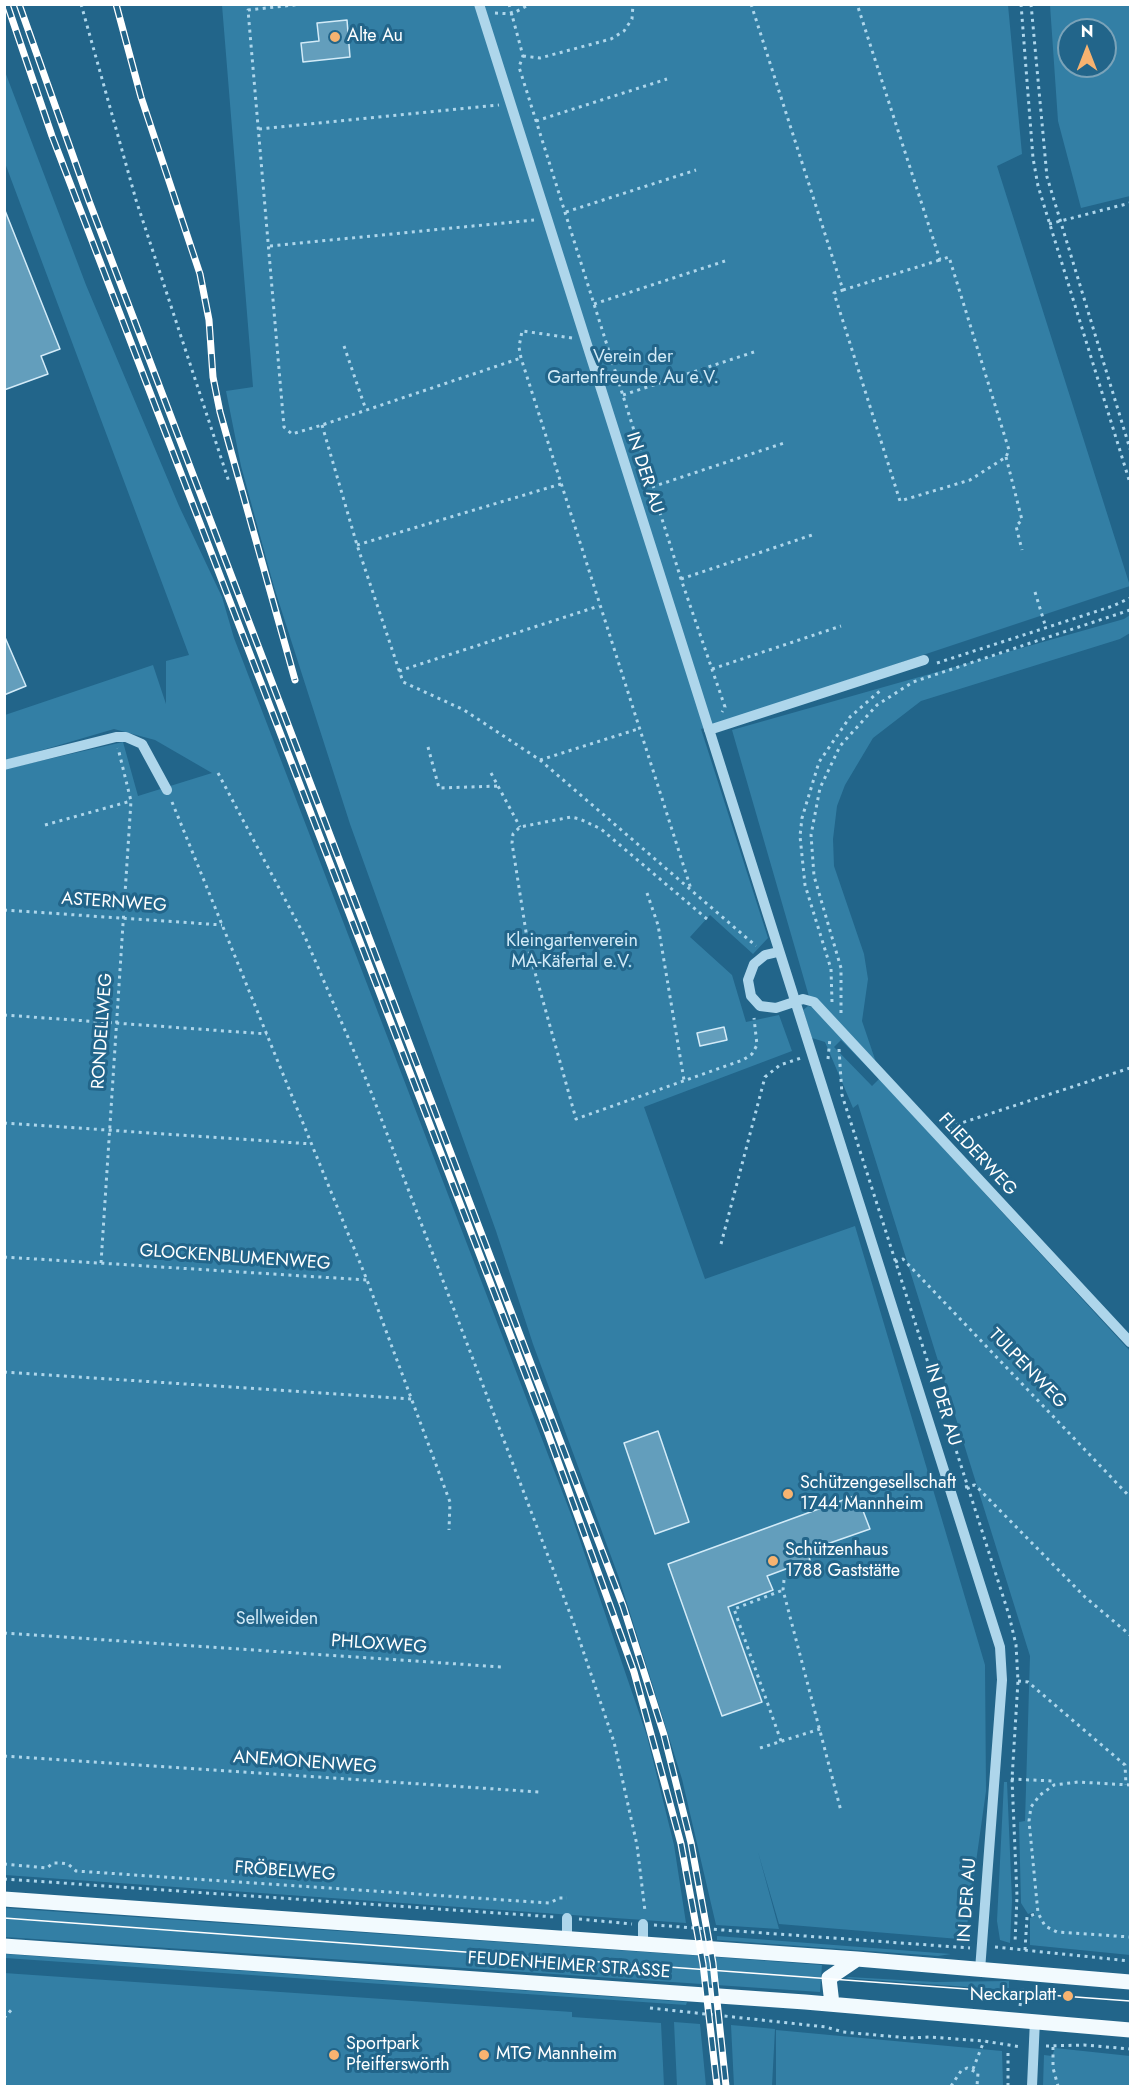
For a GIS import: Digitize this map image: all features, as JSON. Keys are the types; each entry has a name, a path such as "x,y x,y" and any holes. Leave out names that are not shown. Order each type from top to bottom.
{"main road":[{"name":"FEUDENHEIMER STRASSE","path":"4,1899 643,1943 1131,1982"},
{"name":"FEUDENHEIMER STRASSE","path":"4,1946 832,2004 1131,2030"},
{"path":"832,2004 829,1978 857,1959"}],"street":[{"name":"IN DER AU","path":"481,9 1000,1647 1002,1680 980,1970"},
{"path":"709,730 924,660"},
{"path":"4,765 116,737 126,737 142,744 167,790"},
{"path":"778,952 765,955 754,964 748,980 751,996 760,1006 776,1008 795,1001"},
{"name":"FLIEDERWEG","path":"795,1001 803,999 813,1002 1131,1342"},
{"path":"567,1918 567,1938"},
{"path":"643,1943 644,1920"},
{"path":"1032,2086 1035,2020"}],"path":[{"path":"81,4 136,200 229,482"},
{"path":"303,4 248,10 284,427 292,434 521,358"},
{"path":"509,4 523,56 519,67 681,579 725,708 709,730"},
{"path":"481,9 512,14 530,4"},
{"path":"523,56 540,58 611,39 624,31 632,19 633,4"},
{"path":"751,4 843,290"},
{"path":"857,4 940,260"},
{"path":"1021,4 1033,158 1049,224 1131,483"},
{"path":"1031,4 1043,151 1059,221 1131,449"},
{"path":"536,121 667,79"},
{"path":"259,129 510,104"},
{"path":"566,212 696,170"},
{"path":"1049,224 1131,203"},
{"path":"270,246 547,219"},
{"path":"949,257 1009,450 1006,457 970,480 900,501 834,293 843,290 949,257"},
{"path":"594,304 724,261"},
{"path":"584,339 522,331 519,347 638,729 692,891"},
{"path":"344,346 366,410"},
{"path":"623,395 754,352"},
{"path":"322,425 357,546 403,682 464,710 540,760 765,955"},
{"path":"652,488 784,443"},
{"path":"1006,457 1022,520 1016,526 1022,550"},
{"path":"357,546 561,484"},
{"path":"681,579 812,535"},
{"path":"1035,592 1046,628"},
{"path":"937,663 1113,606 1131,598"},
{"path":"399,670 599,606"},
{"path":"840,1033 842,968 814,876 811,835 820,789 840,746 871,710 913,682 1131,610"},
{"path":"711,669 841,627"},
{"path":"831,1022 833,983 805,885 800,836 802,818 819,762 837,733 867,700 891,683"},
{"path":"540,760 638,729"},
{"name":"RONDELLWEG","path":"101,1263 131,801 116,737"},
{"path":"428,747 439,788 499,786"},
{"path":"218,773 305,937 368,1084 574,1624 614,1742 638,1845 644,1920"},
{"path":"492,773 520,827"},
{"path":"167,790 367,1280 450,1502 449,1530"},
{"path":"45,825 131,801"},
{"path":"707,919 601,829 571,817 520,827 513,834 512,843 523,923 576,1119 743,1060 753,1054 757,1045 753,1020 760,1006"},
{"path":"647,893 658,925 684,1080"},
{"name":"ASTERNWEG","path":"4,910 222,925"},
{"path":"4,1015 267,1034"},
{"path":"721,1244 765,1077 780,1065 812,1055"},
{"path":"933,1132 1131,1068"},
{"path":"4,1123 312,1144"},
{"name":"GLOCKENBLUMENWEG","path":"4,1257 367,1280"},
{"name":"TULPENWEG","path":"903,1259 1131,1497"},
{"path":"4,1372 412,1399"},
{"path":"975,1485 1076,1588 1131,1635"},
{"path":"784,1580 783,1590 841,1811"},
{"path":"781,1741 734,1609 783,1590"},
{"name":"PHLOXWEG","path":"4,1633 502,1667"},
{"path":"1028,1682 1125,1765 1128,1785 1078,1782 1054,1785 1040,1795 1031,1807 1029,1821 1038,1913 1045,1926 1057,1932 1131,1937"},
{"path":"760,1748 820,1729"},
{"name":"ANEMONENWEG","path":"4,1756 540,1792"},
{"path":"995,1779 1052,1781 1054,1785"},
{"path":"1012,1779 1017,1896 1015,1943"},
{"name":"FRÖBELWEG","path":"4,1864 47,1868 53,1863 61,1863 69,1864 76,1871 549,1903 559,1898 567,1898"},
{"path":"1025,1950 1027,1917 1038,1913"},
{"path":"1012,2006 1022,2006 1023,1986"},
{"path":"639,2007 708,2013 876,2035 984,2041 1016,2048 1084,2045 1131,2049"},
{"path":"4,2018 12,2009"},
{"path":"973,2069 984,2041"},
{"path":"1053,2046 1053,2068 1058,2086"},
{"path":"1008,2051 1008,2086"},
{"path":"951,2086 967,2068 978,2073 977,2086"}],"green space":[{"path":"222,5 1008,5 1022,154 997,166 1130,586 701,729 768,938 753,954 710,915 690,937 732,975 746,1022 779,1015 792,1051 644,1107 705,1279 855,1226 985,1665 986,1791 966,1933 959,1939 779,1924 758,1852 779,1929 716,1925 682,1779 619,1578 533,1344 496,1231 350,824 274,587 241,466 226,391 253,387"},
{"path":"1050,5 1130,5 1130,196 1081,208 1058,121"},
{"name":"Sellweiden","path":"4,69 86,285 179,506 222,597 234,638 572,1517 647,1736 674,1845 686,1923 5,1875 5,769 123,742 138,796 212,773 155,740 114,729 5,761 5,715 153,665 166,704 166,661 189,655 5,163"},
{"path":"1130,615 1130,633 1120,639 921,701 873,738 845,785 837,806 833,839 834,866 864,954 868,979 862,1021 883,1083 1130,1351 1130,1955 1030,1945 1030,1918 1035,1916 1034,1912 1028,1914 1021,1903 1019,1822 1025,1821 1030,1656 858,1104 853,1108 825,1042 812,1038 803,1010 808,1006 812,1007 732,730 1124,619","holes":["841,1040 879,1079 872,1086 834,1047"]},
{"path":"1004,1782 1007,1782 1012,1900 1010,1943 1000,1940 997,1921"},
{"path":"4,1908 822,1965 820,1992 5,1937"},
{"path":"717,1936 951,1954 938,1956 717,1940"},
{"path":"5,1954 687,2002 686,2005 5,1958"},
{"name":"Sportpark Pfeifferswörth","path":"4,1973 572,2012 572,2017 661,2023 664,2086 5,2086"},
{"path":"846,1978 935,1982 1009,1981 1009,1990"},
{"path":"674,2022 700,2024 706,2086 677,2086"},
{"path":"731,2025 775,2029 772,2086 734,2086"},
{"path":"776,2030 1002,2051 1003,2086 776,2086"},
{"path":"1055,2048 1130,2056 1130,2086 1043,2086 1044,2055 1052,2056"}],"building":[{"path":"347,20 350,57 303,62 301,43 319,41 317,23"},
{"path":"4,208 60,349 41,356 48,374 4,390"},
{"path":"4,635 26,686 4,695"},
{"path":"724,1027 727,1040 700,1046 697,1033"},
{"path":"658,1431 689,1522 655,1534 624,1443"},
{"path":"857,1495 870,1529 807,1551 810,1560 767,1576 773,1590 728,1607 762,1702 722,1716 668,1564"}],"tram line":[{"path":"4,1918 1130,2001"}],"railway":[{"path":"7,4 52,136 547,1431 634,1672 681,1844 703,1964 717,2086"},
{"path":"19,4 89,201 623,1606 664,1735 691,1843 713,1963 726,2086"},
{"path":"116,4 141,97 200,274 209,320 213,377 220,412 295,680"}],"place":[{"name":"Alte Au","path":"335,37"},
{"name":"Schützengesellschaft 1744 Mannheim","path":"788,1494"},
{"name":"Schützenhaus 1788 Gaststätte","path":"773,1561"},
{"name":"Neckarplatt","path":"1068,1996"},
{"name":"Sportpark Pfeifferswörth","path":"334,2055"},
{"name":"MTG Mannheim","path":"484,2055"}],"park label":[{"name":"Verein der Gartenfreunde Au e.V.","path":"633,368"},
{"name":"Kleingartenverein MA-Käfertal e.V.","path":"572,952"}]}
